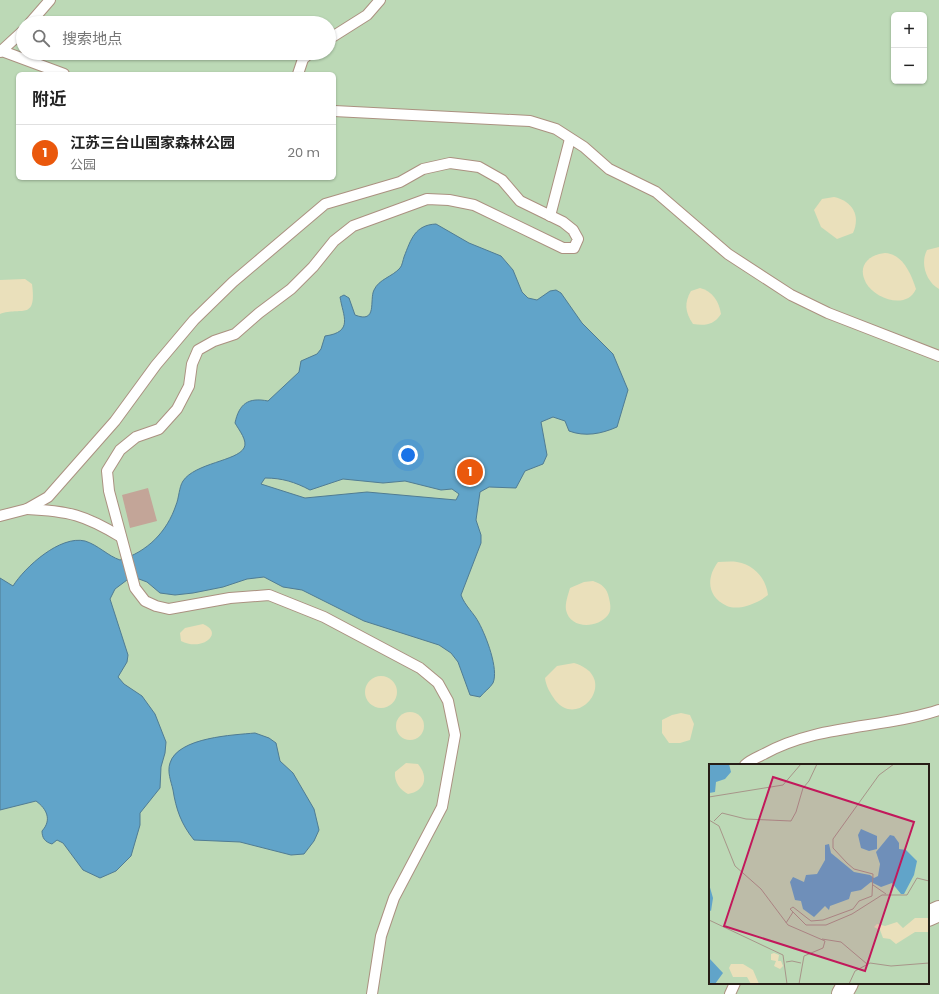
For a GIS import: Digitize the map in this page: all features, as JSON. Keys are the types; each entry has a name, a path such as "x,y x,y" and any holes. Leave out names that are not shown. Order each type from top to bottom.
{"street":[{"path":"929,916 939,911"},
{"path":"842,994 847,984"}],"lane":[{"path":"36,16 50,0"},
{"path":"336,35 367,15 380,0"},
{"path":"16,38 1,52 16,57"},
{"path":"24,60 58,72"},
{"path":"299,72 303,60"},
{"path":"336,111 530,121 556,129 609,169 656,192 728,254 791,295 828,313 939,356"},
{"path":"550,216 570,139"},
{"path":"0,516 27,509 48,497 110,427 156,365 194,320 233,282 325,204 400,182 423,169 450,163 479,167 485,170 502,180 520,201 563,222 573,230 578,239 574,248 563,248 474,205 449,200 427,199 353,226 334,241 313,267 291,289 234,334 214,341 198,350 192,364 189,386 177,409 159,428 136,437 120,450 107,471 108,491 135,588 145,601 156,606 169,609 230,598 269,595 324,617 420,668 438,683 448,701 454,735 442,807 394,898 381,936 372,994"},
{"path":"27,509 56,510 83,516 121,537"},
{"path":"747,764 775,748 813,735 921,716 939,710"},
{"path":"730,994 735,984"}],"green space":[{"path":"0,0 939,0 939,994 0,994"}],"sand":[{"path":"834,197 850,205 856,220 853,233 837,239 821,227 814,210 822,199"},
{"path":"939,247 939,289 934,286 928,277 924,266 924,261 927,250"},
{"path":"885,253 897,257 912,277 916,289 912,295 906,299 899,301 883,297 876,294 866,283 863,271 866,262 874,256"},
{"path":"25,279 32,284 33,296 30,308 0,314 0,280"},
{"path":"700,288 705,289 712,294 719,305 721,314 712,323 705,325 693,324 686,308 687,300 691,291"},
{"path":"718,562 737,562 749,566 762,578 768,595 759,601 737,608 727,606 720,602 715,598 710,587 712,574"},
{"path":"593,581 601,585 607,592 610,611 603,620 597,623 591,625 578,624 573,621 566,610 566,602 570,588 584,582"},
{"path":"203,624 212,632 208,640 203,643 196,644 189,644 181,641 180,633 185,628"},
{"path":"574,663 588,670 594,679 595,689 591,698 584,706 575,709 565,708 555,700 548,689 545,678 557,666"},
{"path":"381,676 390,679 394,683 397,692 394,701 390,705 381,708 372,705 368,701 365,692 368,683 372,679"},
{"path":"410,712 420,716 424,726 420,736 410,740 400,736 396,726 400,716"},
{"path":"681,713 690,715 694,724 690,740 680,743 669,743 662,733 662,720 672,715"},
{"path":"406,763 418,764 424,778 422,787 408,794 402,790 395,779 395,772"}],"water":[{"path":"436,224 469,243 501,256 513,270 522,292 528,298 537,300 550,291 556,290 561,293 582,323 613,354 628,390 617,427 599,433 581,434 569,431 565,421 553,417 541,422 547,455 543,464 525,471 516,488 489,487 480,492 476,520 481,535 481,543 461,595 479,623 488,644 493,661 493,683 480,697 470,695 458,662 451,653 439,645 364,621 302,590 283,587 264,577 247,579 223,587 175,595 160,593 147,582 139,579 127,580 115,589 110,599 128,655 127,662 118,677 124,684 142,696 155,714 166,742 161,767 160,788 140,813 140,825 131,856 116,871 100,878 83,870 63,843 57,840 52,844 44,839 42,831 47,823 47,815 40,804 36,801 0,810 0,578 13,586 26,570 44,554 65,543 75,540 90,543 120,560 139,552 155,540 172,515 183,481 197,470 233,456 244,448 244,439 235,423 242,407 250,401 268,401 299,372 301,361 317,354 321,349 325,336 340,331 343,327 344,317 340,297 344,295 349,298 355,315 362,317 370,314 373,294 376,286 400,268 409,244 415,234 418,230 429,225","holes":["265,478 288,481 310,490 343,479 383,483 405,481 441,490 452,489 459,494 456,500 367,492 305,498 261,484"]},
{"path":"255,733 269,738 276,743 280,761 293,773 314,809 319,830 314,841 304,854 291,855 240,842 194,840 180,816 169,773 169,766 175,754 195,743 208,739"}],"building":[{"path":"148,488 157,521 130,528 122,495"}],"place":[{"name":"江苏三台山国家森林公园","path":"470,472"}]}
